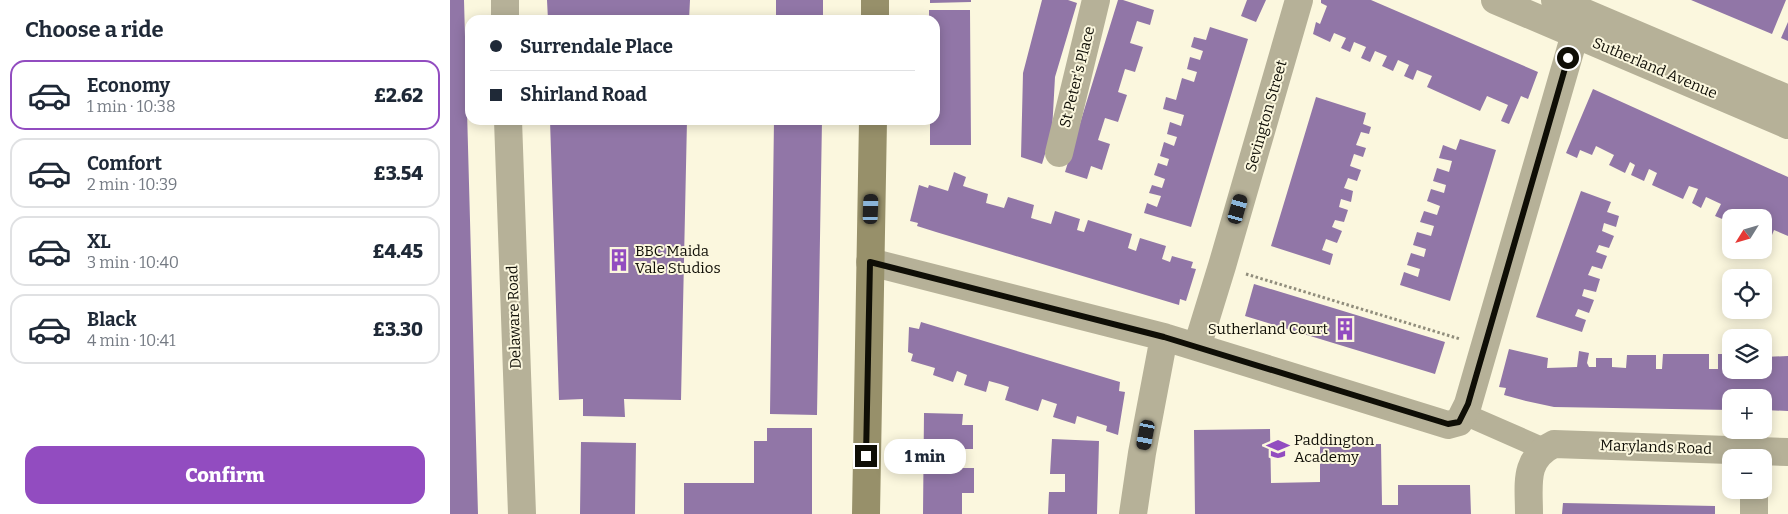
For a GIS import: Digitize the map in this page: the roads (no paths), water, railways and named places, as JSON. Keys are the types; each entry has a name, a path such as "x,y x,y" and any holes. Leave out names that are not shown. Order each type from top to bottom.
{"main road":[{"path":"875,15 876,0"},
{"path":"866,514 873,125"}],"street":[{"path":"505,0 506,15"},
{"name":"St Peter's Place","path":"1059,153 1096,0"},
{"name":"Sevington Street","path":"1197,347 1299,0"},
{"name":"Sutherland Avenue","path":"1495,0 1580,23 1788,99"},
{"name":"Sutherland Avenue","path":"1555,0 1580,23 1788,125"},
{"path":"1456,419 1484,346 1580,23"},
{"name":"Delaware Road","path":"508,125 522,514"},
{"name":"Marylands Road","path":"870,262 1164,337 1549,446 1722,453"},
{"path":"1133,514 1142,453 1164,337"},
{"path":"1529,514 1529,471 1535,457 1549,446"},
{"name":"Marylands Road","path":"1772,453 1788,452"},
{"path":"1754,499 1754,514"}],"place":[{"name":"BBC Maida Vale Studios","path":"619,260"},
{"name":"Sutherland Court","path":"1345,329"},
{"name":"Paddington Academy","path":"1278,449"}]}
